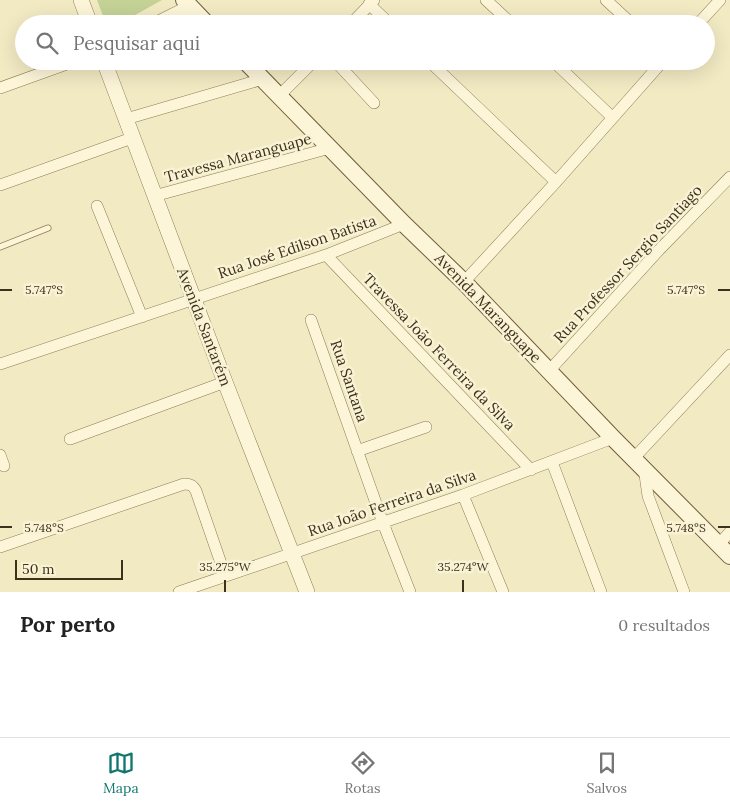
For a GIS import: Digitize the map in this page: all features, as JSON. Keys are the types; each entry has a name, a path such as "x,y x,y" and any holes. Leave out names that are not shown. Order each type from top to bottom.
{"main road":[{"path":"191,2 200,15"},
{"name":"Avenida Maranguape","path":"254,70 404,224 464,282 613,438 726,544"}],"street":[{"path":"81,0 87,15"},
{"path":"486,0 502,15"},
{"path":"606,0 622,15"},
{"path":"706,15 720,0"},
{"path":"171,15 191,2"},
{"path":"360,15 372,2 383,15"},
{"path":"0,88 50,70"},
{"name":"Avenida Santarém","path":"107,70 225,382 307,592"},
{"path":"279,96 305,70"},
{"path":"343,70 374,103"},
{"path":"438,70 556,182"},
{"path":"562,70 612,117"},
{"path":"464,282 655,70"},
{"path":"126,119 263,79"},
{"path":"0,184 132,138"},
{"name":"Travessa Maranguape","path":"154,196 330,148"},
{"name":"Rua Professor Sergio Santiago","path":"549,371 659,250 730,177"},
{"path":"97,206 142,317"},
{"name":"Rua José Edilson Batista","path":"0,364 326,255 404,224"},
{"name":"Travessa João Ferreira da Silva","path":"326,255 531,470"},
{"name":"Rua Santana","path":"311,320 383,523 410,592"},
{"path":"684,592 648,496 639,463 730,355"},
{"path":"70,439 225,382"},
{"path":"357,451 426,427"},
{"name":"Rua João Ferreira da Silva","path":"179,592 464,495 613,438"},
{"path":"0,455 4,466"},
{"path":"552,462 600,592"},
{"path":"0,547 184,484 189,484 196,491 225,575"},
{"path":"464,495 503,592"}],"lane":[{"path":"0,247 48,228"}],"green space":[{"path":"97,0 162,0 135,15 103,15"}]}
